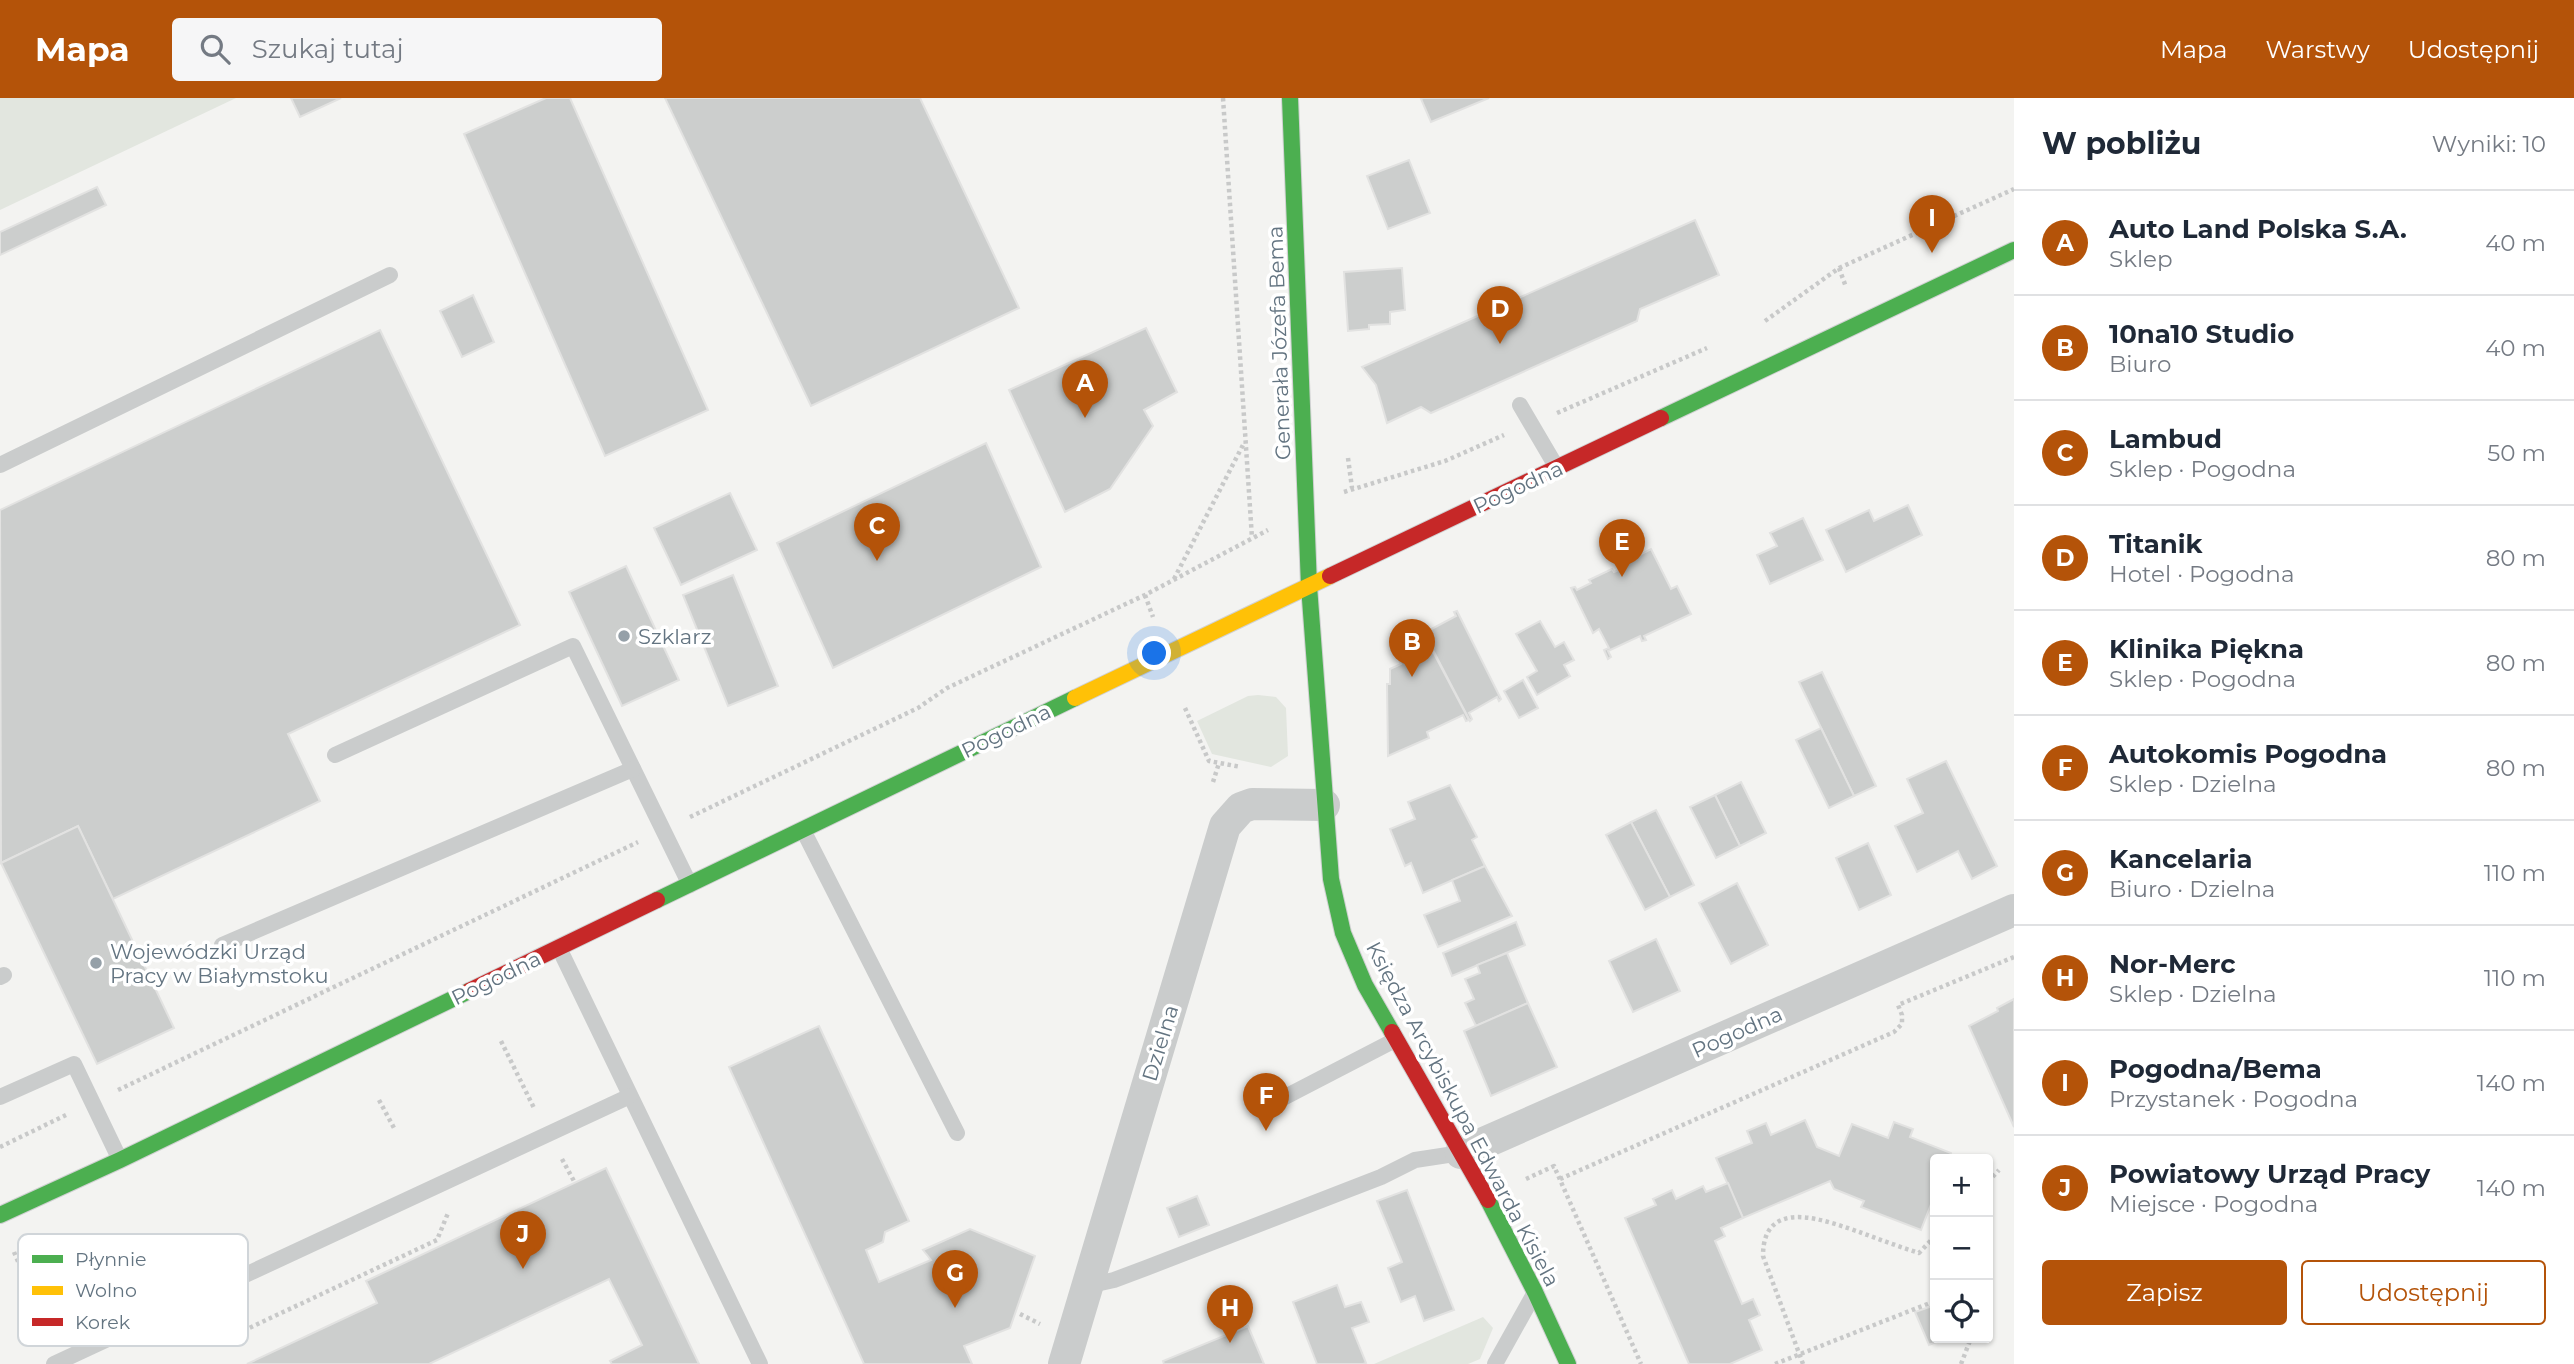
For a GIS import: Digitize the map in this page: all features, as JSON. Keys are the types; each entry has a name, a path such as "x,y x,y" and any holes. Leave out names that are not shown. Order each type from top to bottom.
{"street":[{"name":"Generała Józefa Bema","path":"1290,98 1309,586"},
{"name":"Pogodna","path":"0,1215 120,1160 1309,586 2014,250"},
{"name":"Księdza Arcybiskupa Edwarda Kisiela","path":"1309,586 1331,879 1343,933 1365,985 1461,1153 1535,1292 1568,1364"},
{"name":"Dzielna","path":"1065,1364 1225,827 1241,808 1252,804 1324,805"},
{"name":"Pogodna","path":"1461,1153 2014,910"}],"lane":[{"path":"0,465 390,275"},
{"path":"1520,405 1556,468"},
{"path":"335,755 573,646 690,886"},
{"path":"222,945 633,769"},
{"path":"803,830 957,1133"},
{"path":"559,948 760,1364"},
{"path":"1285,1097 1395,1040"},
{"path":"0,1097 74,1064 120,1160"},
{"path":"248,1274 630,1096"},
{"path":"1087,1286 1136,1272 1381,1177 1415,1160 1461,1153"},
{"path":"1495,1364 1535,1292"},
{"path":"54,1364 93,1346"}],"path":[{"path":"1223,98 1252,538"},
{"path":"1759,325 1839,268 2014,189"},
{"path":"0,1147 918,708 947,688 1145,595 1306,509 1352,488 1445,461 1708,347"},
{"path":"1174,579 1245,441"},
{"path":"1145,595 1157,627"},
{"path":"1185,708 1209,761 1253,769"},
{"path":"1560,1179 1894,1032 1902,1024 1898,1005 2014,957"},
{"path":"501,1041 547,1134"},
{"path":"379,1100 394,1128"},
{"path":"1526,1179 1554,1166 1641,1364"},
{"path":"1993,1177 1999,1170"},
{"path":"1803,1364 1763,1256 1767,1231 1788,1217 1823,1219 1919,1254 1930,1242"},
{"path":"248,1329 437,1240"},
{"path":"413,1252 416,1258"},
{"path":"1775,1364 1930,1303"},
{"path":"1961,1364 1969,1343"}],"shaded area":[{"path":"0,98 236,98 0,210"},
{"path":"1248,696 1276,697 1286,708 1288,756 1271,767 1212,754 1197,721"},
{"path":"1483,1317 1493,1328 1480,1359 1468,1364 1374,1364"}],"building":[{"path":"291,98 341,98 300,117"},
{"path":"546,98 570,98 708,410 605,456 464,134"},
{"path":"665,98 920,98 1019,308 811,406"},
{"path":"1489,98 1431,122 1421,99"},
{"path":"1409,160 1430,213 1388,229 1367,176"},
{"path":"97,187 106,205 0,255 0,232"},
{"path":"1695,220 1719,275 1640,309 1637,321 1431,413 1421,407 1387,423 1376,385 1362,367"},
{"path":"1402,268 1405,310 1390,312 1390,324 1369,325 1369,329 1348,331 1344,272"},
{"path":"473,295 494,342 462,357 440,311"},
{"path":"1146,328 1177,392 1144,410 1153,426 1110,489 1065,512 1009,390"},
{"path":"380,330 520,625 288,734 320,801 113,899 78,826 1,863 0,510"},
{"path":"986,443 1041,567 833,668 777,543"},
{"path":"730,493 757,550 681,585 654,528"},
{"path":"1908,505 1922,535 1846,572 1826,530 1869,510 1874,521"},
{"path":"1803,518 1823,560 1770,584 1757,555 1777,546 1770,533"},
{"path":"1651,549 1671,589 1677,586 1691,614 1644,636 1646,640 1642,641 1640,636 1608,651 1611,657 1608,659 1604,650 1609,648 1599,629 1593,633 1571,588 1575,587 1577,590 1591,583 1589,580 1612,569 1614,572 1624,568 1622,564"},
{"name":"Szklarz","path":"626,566 679,680 622,706 569,592"},
{"path":"733,575 778,686 728,706 683,595"},
{"path":"1457,611 1501,699 1499,701 1497,697 1469,713 1472,719 1470,721 1422,629 1425,628 1426,632 1456,616 1454,612"},
{"path":"1540,621 1555,647 1564,642 1574,660 1564,665 1570,676 1537,695 1527,677 1537,671 1516,634"},
{"path":"1421,629 1469,720 1466,721 1463,715 1427,732 1429,738 1388,756 1387,684 1390,684 1390,669 1401,664 1392,645"},
{"path":"1822,672 1876,786 1854,796 1799,682"},
{"path":"1523,680 1538,708 1519,718 1504,691"},
{"path":"1821,728 1854,796 1829,808 1796,740"},
{"path":"1946,761 1997,866 1972,879 1958,851 1917,872 1895,826 1923,813 1907,779"},
{"path":"1741,782 1766,833 1740,846 1715,795"},
{"path":"1450,785 1477,837 1472,840 1485,866 1423,893 1411,863 1405,866 1390,829 1415,819 1408,802"},
{"path":"1715,795 1740,846 1716,858 1690,807"},
{"path":"1656,810 1694,885 1670,897 1631,822"},
{"path":"1631,822 1670,897 1645,910 1606,835"},
{"name":"Wojewódzki Urząd Pracy w Białymstoku","path":"78,826 174,1028 97,1064 1,863"},
{"path":"1868,843 1891,895 1859,910 1836,858"},
{"path":"1485,866 1512,916 1438,947 1424,915 1460,901 1452,880"},
{"path":"1737,883 1768,945 1731,964 1699,903"},
{"path":"1516,922 1525,945 1452,976 1443,953"},
{"path":"1656,939 1680,991 1633,1012 1609,961"},
{"path":"1507,953 1528,1003 1476,1026 1465,1003 1474,999 1465,979 1480,973 1477,965"},
{"path":"2014,999 2014,1127 1969,1026"},
{"path":"1528,1003 1557,1067 1491,1096 1464,1031"},
{"path":"819,1026 909,1221 885,1232 883,1242 866,1250 879,1282 931,1260 923,1250 970,1229 1035,1256 1010,1328 964,1346 972,1364 864,1364 729,1067"},
{"path":"1805,1120 1817,1147 1839,1156 1852,1124 1888,1138 1894,1122 1913,1129 1910,1137 1951,1153 1930,1154 1930,1207 1921,1230 1861,1207 1864,1201 1834,1189 1830,1181 1743,1218 1716,1158 1752,1143 1747,1131 1766,1123 1771,1135"},
{"path":"606,1168 699,1364 612,1364 610,1361 642,1345 609,1279 429,1364 247,1364 377,1303 366,1281"},
{"path":"1728,1183 1743,1218 1721,1228 1725,1236 1715,1241 1742,1304 1753,1299 1760,1315 1749,1320 1762,1350 1730,1364 1689,1364 1625,1218 1656,1205 1653,1199 1672,1190 1676,1199 1703,1186 1706,1192"},
{"path":"1407,1190 1454,1310 1424,1321 1415,1296 1401,1302 1388,1268 1402,1262 1377,1201"},
{"path":"1197,1196 1209,1225 1179,1237 1167,1208"},
{"path":"1337,1285 1345,1307 1361,1302 1369,1322 1352,1328 1366,1363 1317,1364 1293,1302"},
{"path":"1930,1307 1930,1343 1934,1343 1929,1345 1915,1312"},
{"path":"1248,1326 1264,1364 1164,1364 1163,1361"}],"traffic: fast":[{"path":"1290,98 1309,586 1331,879 1343,933 1365,985 1392,1032"},
{"path":"1661,418 2014,250"},
{"path":"657,900 1075,698"},
{"path":"0,1215 469,991"},
{"path":"1488,1200 1568,1364"}],"traffic: slow":[{"path":"1075,698 1330,576"}],"traffic: jam":[{"path":"1330,576 1661,418"},
{"path":"469,991 657,900"},
{"path":"1392,1032 1488,1200"}],"place":[{"name":"Pogodna/Bema","path":"1932,253"},
{"name":"Titanik","path":"1500,344"},
{"name":"Auto Land Polska S.A.","path":"1085,418"},
{"name":"Lambud","path":"877,561"},
{"name":"Klinika Piękna","path":"1622,577"},
{"name":"Szklarz","path":"624,636"},
{"name":"10na10 Studio","path":"1412,677"},
{"name":"Wojewódzki Urząd Pracy w Białymstoku","path":"96,963"},
{"name":"Autokomis Pogodna","path":"1266,1131"},
{"name":"Powiatowy Urząd Pracy","path":"523,1269"},
{"name":"Kancelaria","path":"955,1308"},
{"name":"Nor-Merc","path":"1230,1343"}]}
